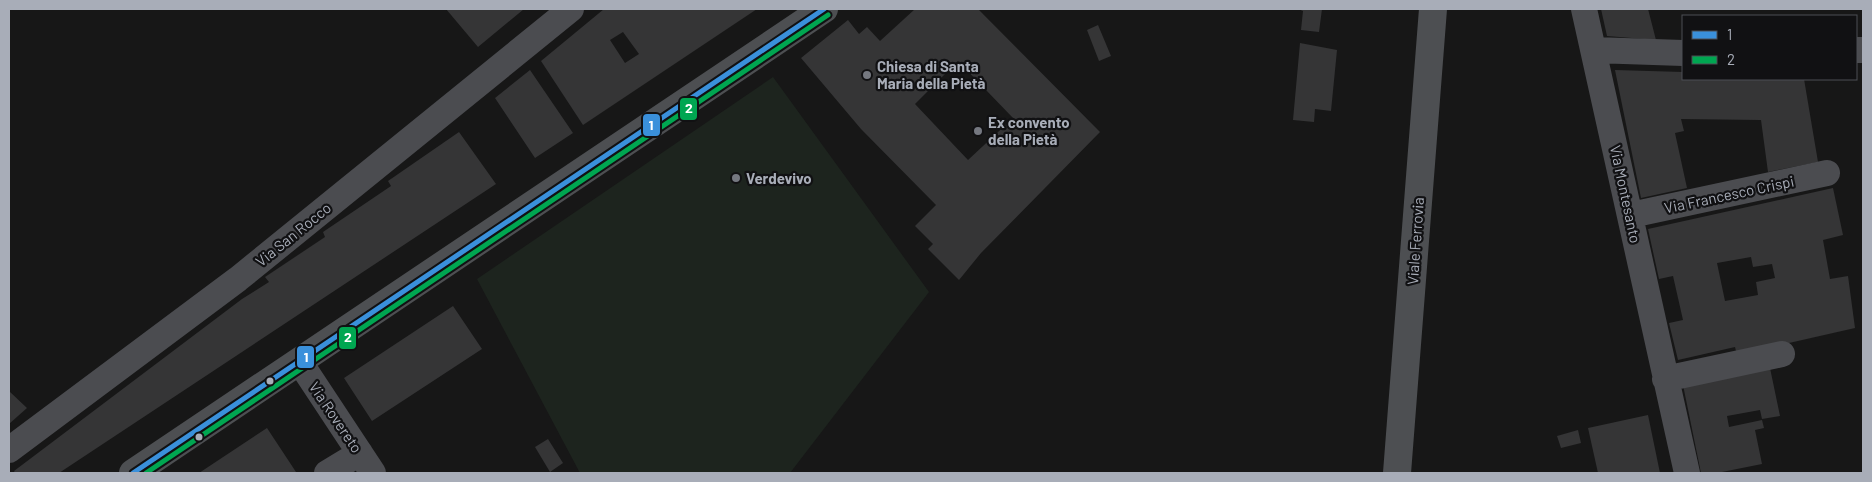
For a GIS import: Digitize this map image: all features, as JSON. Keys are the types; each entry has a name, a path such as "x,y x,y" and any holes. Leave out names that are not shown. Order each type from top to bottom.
{"main road":[{"path":"133,473 824,9"},
{"name":"Viale Ferrovia","path":"1397,473 1433,9"}],"street":[{"name":"Via San Rocco","path":"9,450 238,279 571,9"},
{"name":"Via Montesanto","path":"1584,9 1687,473"},
{"path":"1594,50 1682,53"},
{"name":"Via Francesco Crispi","path":"1631,215 1826,173"},
{"path":"1665,379 1782,354"},
{"name":"Via Rovereto","path":"299,361 367,463"},
{"path":"327,473 367,463"}],"shaded area":[{"name":"Verdevivo","path":"773,77 929,292 790,473 580,473 477,279"}],"building":[{"path":"446,9 524,9 478,47"},
{"path":"604,9 757,9 583,125 541,61","holes":["623,32 639,54 625,63 610,40"]},
{"name":"Ex convento della Pietà","path":"915,9 978,9 1100,132 981,253 959,280 928,249 933,244 915,226 936,205 861,129 801,58 848,20 859,34 867,27 880,41","holes":["958,61 1013,118 968,160 915,104"]},
{"path":"1298,9 1322,9 1319,32 1301,30 1303,11"},
{"path":"1601,9 1648,9 1656,40 1607,36"},
{"path":"1098,25 1111,56 1099,61 1087,30"},
{"path":"1300,43 1337,50 1331,111 1315,109 1314,122 1293,120"},
{"path":"530,70 573,133 535,158 495,98"},
{"path":"1615,70 1682,72 1682,80 1804,80 1818,162 1768,172 1761,120 1681,119 1684,131 1675,133 1687,188 1641,198"},
{"path":"459,132 496,184 59,473 15,473 14,471 242,299 269,282 265,277 325,237 323,232 391,186 388,181"},
{"path":"1833,188 1843,235 1823,240 1830,279 1848,276 1855,328 1737,355 1735,347 1678,360 1669,323 1683,320 1673,276 1659,279 1648,229","holes":["1751,257 1753,267 1772,264 1775,278 1756,282 1758,295 1725,301 1717,263"]},
{"path":"453,306 482,349 372,421 344,378"},
{"path":"1770,368 1780,416 1762,419 1760,410 1727,416 1729,427 1762,420 1764,428 1755,430 1762,464 1717,473 1701,473 1683,385"},
{"path":"9,391 27,408 9,424"},
{"path":"1648,415 1660,473 1598,473 1588,428"},
{"path":"267,428 296,472 199,473"},
{"path":"1578,430 1581,443 1561,448 1557,436"},
{"path":"548,439 563,463 550,472 535,447"}],"transit line":[{"name":"1","path":"133,473 824,9"},
{"name":"2","path":"146,473 828,15"}],"place":[{"name":"Chiesa di Santa Maria della Pietà","path":"867,75"},
{"name":"Ex convento della Pietà","path":"978,131"},
{"name":"Verdevivo","path":"736,178"}]}
